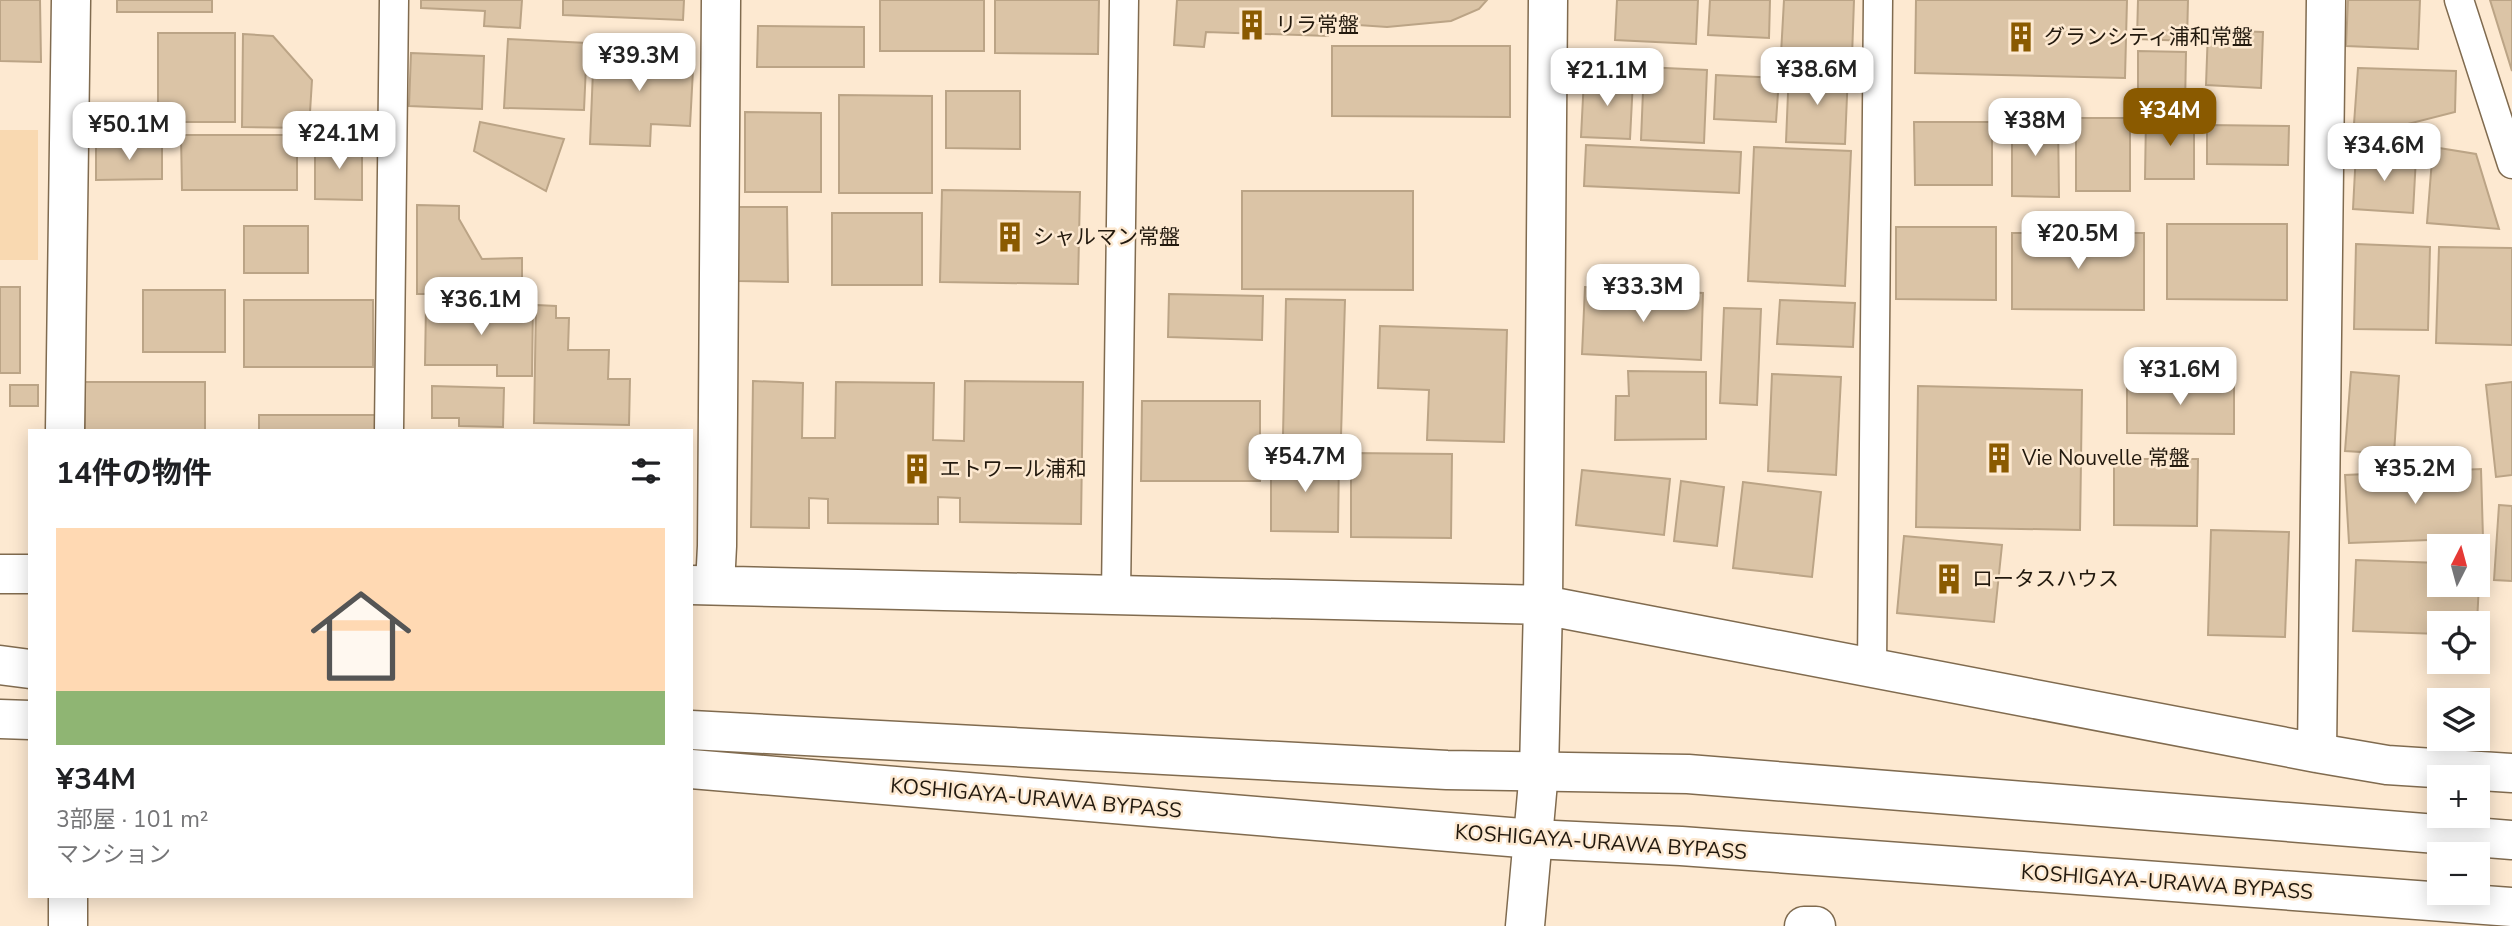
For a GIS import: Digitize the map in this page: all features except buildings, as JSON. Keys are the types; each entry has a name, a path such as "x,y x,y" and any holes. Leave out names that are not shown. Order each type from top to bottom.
{"main road":[{"path":"65,429 71,0"},
{"path":"721,0 717,546 703,585 1543,605 2317,753 2387,765 2512,773"},
{"path":"1525,926 1539,771 1548,0"},
{"path":"2317,753 2326,0"},
{"path":"0,574 28,574"},
{"path":"0,665 28,669"},
{"path":"0,719 28,720"},
{"name":"KOSHIGAYA-URAWA BYPASS","path":"693,730 1447,770 1688,774 2512,839"},
{"name":"KOSHIGAYA-URAWA BYPASS","path":"693,769 1533,839 1681,846 2512,907"},
{"path":"68,898 68,926"},
{"path":"1804,926 1816,926"}],"lane":[{"path":"389,429 394,0"},
{"path":"1116,594 1124,0"},
{"path":"1872,667 1878,0"},
{"path":"2459,0 2512,164"}],"shaded area":[{"path":"0,130 38,130 38,260 0,260"}],"place":[{"name":"リラ常盤","path":"1252,25"},
{"name":"グランシティ浦和常盤","path":"2021,37"},
{"name":"シャルマン常盤","path":"1010,237"},
{"name":"Vie Nouvelle 常盤","path":"1999,458"},
{"name":"エトワール浦和","path":"917,469"},
{"name":"ロータスハウス","path":"1949,579"}]}
